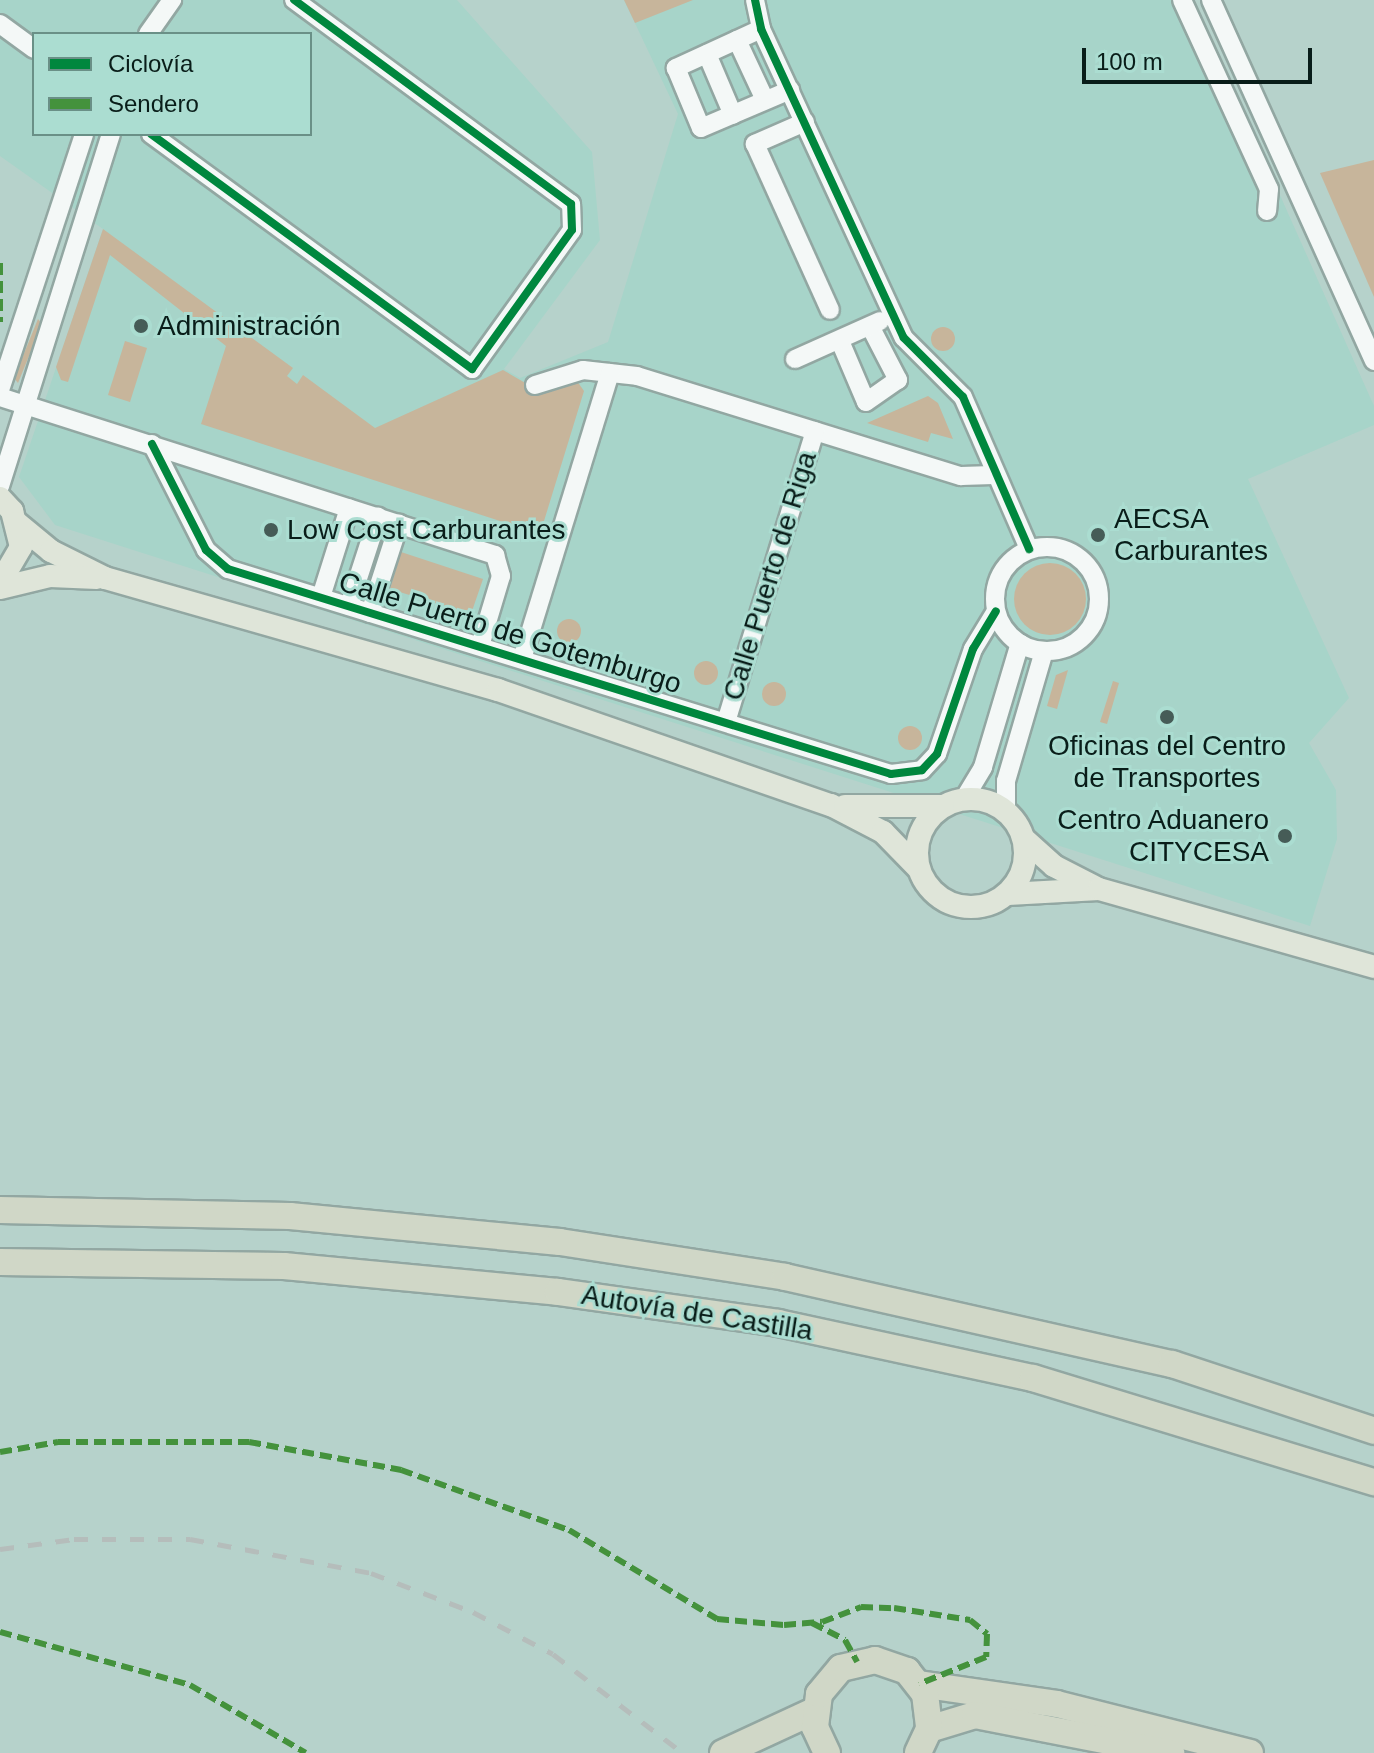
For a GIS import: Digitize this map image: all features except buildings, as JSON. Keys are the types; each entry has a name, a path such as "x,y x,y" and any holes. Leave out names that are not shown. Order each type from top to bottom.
{"highway":[{"name":"Autovía de Castilla","path":"0,1210 290,1216 560,1242 785,1277 1172,1364 1374,1431"},
{"name":"Autovía de Castilla","path":"0,1262 284,1266 558,1292 778,1323 1033,1378 1374,1482"},
{"path":"1172,1364 1374,1413"},
{"path":"740,1747 814,1711 828,1680 857,1662 892,1663 919,1684 1057,1704 1250,1753"},
{"path":"919,1684 922,1746 975,1715 1171,1753"},
{"path":"814,1711 827,1753"}],"main road":[{"path":"0,498 17,523 51,551 105,578 498,690 831,805 883,832 946,901 967,907 1008,894 1099,889"},
{"path":"0,585 16,565 17,523"},
{"path":"0,585 50,576 105,578"},
{"path":"831,805 954,803 1006,811 1024,839 1054,866 1099,889 1374,967"},
{"path":"918,868 917,844 954,803"},
{"path":"1008,894 1023,868 1024,839"}],"street":[{"path":"149,32 172,0"},
{"path":"154,136 472,369 562,246 574,215 567,195 294,0"},
{"path":"755,0 761,29 892,312 922,360 963,397 993,475 1029,549"},
{"path":"1182,0 1269,189 1267,211"},
{"path":"1211,0 1374,361"},
{"path":"0,24 32,48"},
{"path":"761,29 676,68 701,128 790,90"},
{"path":"737,40 765,100"},
{"path":"707,54 733,115"},
{"path":"805,122 755,144 830,310"},
{"path":"0,390 83,136"},
{"path":"0,486 110,136"},
{"path":"795,359 871,328 892,312"},
{"path":"840,341 866,402 898,380 871,328"},
{"path":"535,385 565,372 610,373 961,476 993,475"},
{"path":"522,659 610,373"},
{"name":"Calle Puerto de Gotemburgo","path":"0,397 495,555 501,576 480,646"},
{"name":"Calle Puerto de Riga","path":"726,722 815,431"},
{"name":"Calle Puerto de Gotemburgo","path":"152,444 216,562 370,613 891,774 922,770 937,754 973,649 996,611"},
{"path":"321,597 349,508"},
{"path":"349,606 378,517"},
{"path":"370,613 399,524"},
{"path":"1029,549 1064,549 1081,558 1099,590 1096,618 1079,640 1044,651 1020,643 996,611 1001,574 1029,549"},
{"path":"954,803 983,767 1020,643"},
{"path":"1006,811 1006,781 1044,651"}],"shaded area":[{"path":"0,0 457,0 592,152 600,240 504,369 520,378 608,342 678,114 624,0 1193,0 1374,406 1374,425 1248,479 1349,698 1309,743 1336,790 1337,839 1310,926 55,525 19,477 103,229 0,156"},
{"path":"624,0 693,0 635,23"},
{"path":"1374,160 1374,297 1320,173"},
{"path":"103,229 293,368 287,376 297,384 303,375 375,428 503,370 541,392 577,381 584,391 540,534 201,424 226,346 110,255 68,382 61,380 56,367"},
{"path":"38,319 42,324 18,383 14,378"},
{"path":"943,327 951,331 955,339 951,347 943,351 935,347 931,339 935,331"},
{"path":"125,341 147,348 130,402 108,395"},
{"path":"928,396 938,403 953,439 931,433 928,442 867,423"},
{"path":"401,552 483,579 471,614 390,589"},
{"path":"1050,563 1070,569 1080,579 1086,599 1080,619 1070,629 1050,635 1030,629 1020,619 1014,599 1020,579 1030,569"},
{"path":"569,619 578,622 581,631 578,640 569,643 560,640 557,631 560,622"},
{"path":"706,661 714,665 718,673 714,681 706,685 698,681 694,673 698,665"},
{"path":"1068,670 1057,709 1047,706 1056,675"},
{"path":"1113,681 1119,683 1107,724 1100,722"},
{"path":"774,682 785,689 786,694 779,705 774,706 763,699 762,694 769,683"},
{"path":"910,726 921,733 922,738 915,749 910,750 899,743 898,738 905,727"}],"railway":[{"path":"0,1549 74,1539 190,1539 371,1573 473,1612 553,1654 683,1753"}],"marked path":[{"path":"0,263 0,322"},
{"path":"0,1452 58,1442 249,1442 401,1470 569,1530 717,1619 784,1625 822,1622 861,1607 894,1608 970,1620 987,1634 986,1657 919,1684"},
{"path":"812,1623 845,1640 857,1662"},
{"path":"0,1632 190,1685 306,1753"}],"cycle path":[{"path":"154,136 472,369 572,230 571,204 294,0"},
{"path":"755,0 761,29 904,338 963,397 1029,549"},
{"path":"152,444 206,550 228,569 891,774 922,770 937,754 973,649 996,611"}],"place":[{"name":"Administración","path":"141,326"},
{"name":"Low Cost Carburantes","path":"271,530"},
{"name":"AECSA Carburantes","path":"1098,535"},
{"name":"Oficinas del Centro de Transportes","path":"1167,717"},
{"name":"Centro Aduanero CITYCESA","path":"1285,836"}]}
